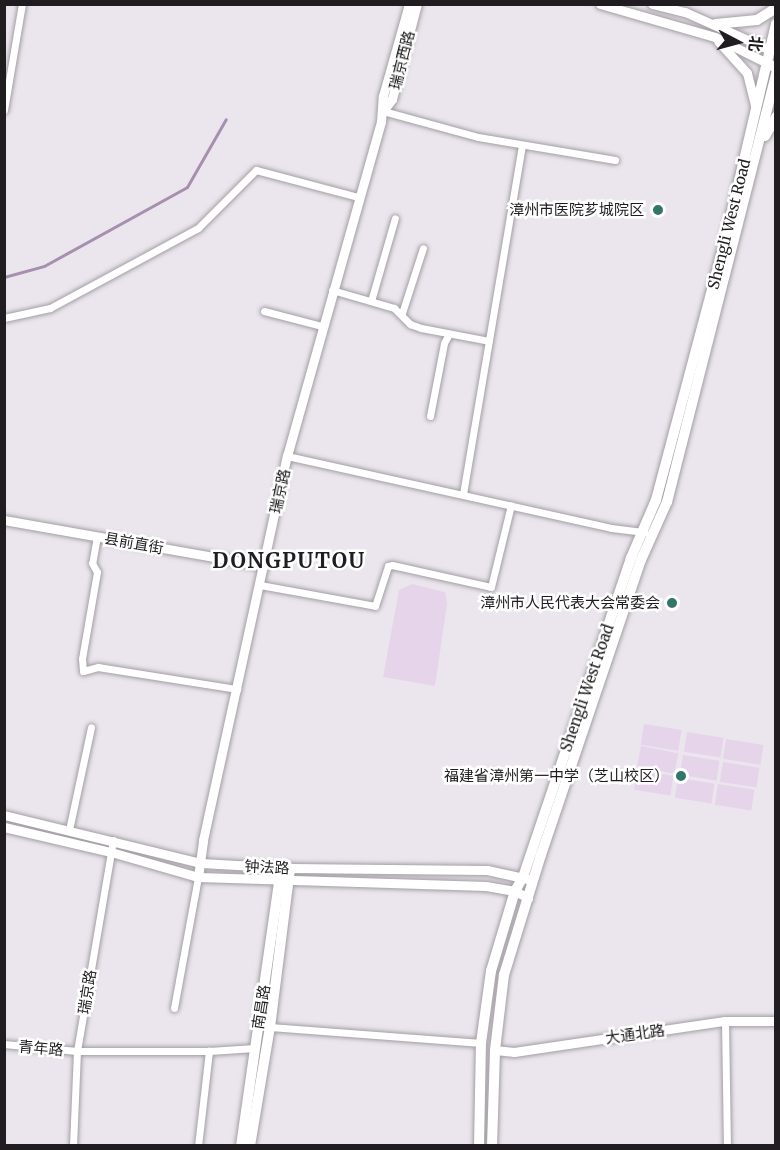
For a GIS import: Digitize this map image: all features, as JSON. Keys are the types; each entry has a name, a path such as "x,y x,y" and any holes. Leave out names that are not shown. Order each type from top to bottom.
{"main road":[{"path":"716,24 757,20 776,8"},
{"name":"Shengli West Road","path":"479,1146 481,1043 491,971 515,891 528,879 647,532 757,112 772,66 776,24"},
{"path":"647,532 667,502 776,73"},
{"path":"759,146 776,117"},
{"name":"南昌路","path":"250,1146 270,1027 285,868"},
{"path":"492,1146 495,1050 504,975 528,898 528,879"},
{"name":"南昌路","path":"241,1146 255,1048 285,881"}],"street":[{"path":"4,110 22,4"},
{"path":"600,4 715,37 772,66"},
{"path":"652,4 686,12 773,51"},
{"name":"瑞京西路","path":"383,111 383,96 415,5"},
{"path":"715,37 747,73 757,112"},
{"path":"383,111 522,146 615,160"},
{"name":"瑞京路","path":"198,877 203,840 287,456 383,111"},
{"path":"464,494 522,146"},
{"path":"4,318 50,308 198,228 256,170 358,197"},
{"path":"371,301 395,218"},
{"path":"402,313 423,248"},
{"path":"332,290 402,313 410,324 421,328 489,341"},
{"path":"264,311 322,326"},
{"path":"430,416 444,344 449,334"},
{"path":"287,456 611,528 647,532"},
{"path":"260,585 375,606 388,566 392,565 491,587 511,505"},
{"name":"县前直街","path":"4,520 264,566"},
{"path":"97,536 92,562 97,572 82,659 83,671 98,667 237,689"},
{"path":"69,830 91,727"},
{"name":"钟法路","path":"4,815 201,863 285,868 487,870 528,879"},
{"name":"钟法路","path":"4,827 111,852 198,877 486,886 515,891 528,898"},
{"name":"瑞京路","path":"73,1146 77,1051 113,840"},
{"path":"174,1008 198,877"},
{"name":"大通北路","path":"495,1050 514,1052 724,1022 776,1021"},
{"path":"724,1022 727,1146"},
{"path":"270,1027 481,1043"},
{"name":"青年路","path":"4,1044 77,1051 209,1051 255,1048"},
{"path":"198,1146 209,1051"}],"shaded area":[{"path":"412,584 445,592 447,604 435,686 383,677 399,590"},
{"path":"644,724 682,730 678,751 641,745"},
{"path":"687,732 724,738 720,758 684,752"},
{"path":"726,739 764,745 760,765 723,759"},
{"path":"641,746 678,753 674,774 637,767"},
{"path":"683,755 720,761 716,781 680,775"},
{"path":"723,762 760,768 756,788 720,782"},
{"path":"637,770 674,776 670,796 634,790"},
{"path":"678,778 715,784 711,804 675,798"},
{"path":"718,784 755,790 751,811 715,805"}],"waterway":[{"path":"4,277 44,266 187,187 226,119"}],"place":[{"name":"漳州市医院芗城院区","path":"658,210"},
{"name":"漳州市人民代表大会常委会","path":"672,603"},
{"name":"福建省漳州第一中学（芝山校区）","path":"681,776"}],"district":[{"name":"DONGPUTOU","path":"289,561"}]}
